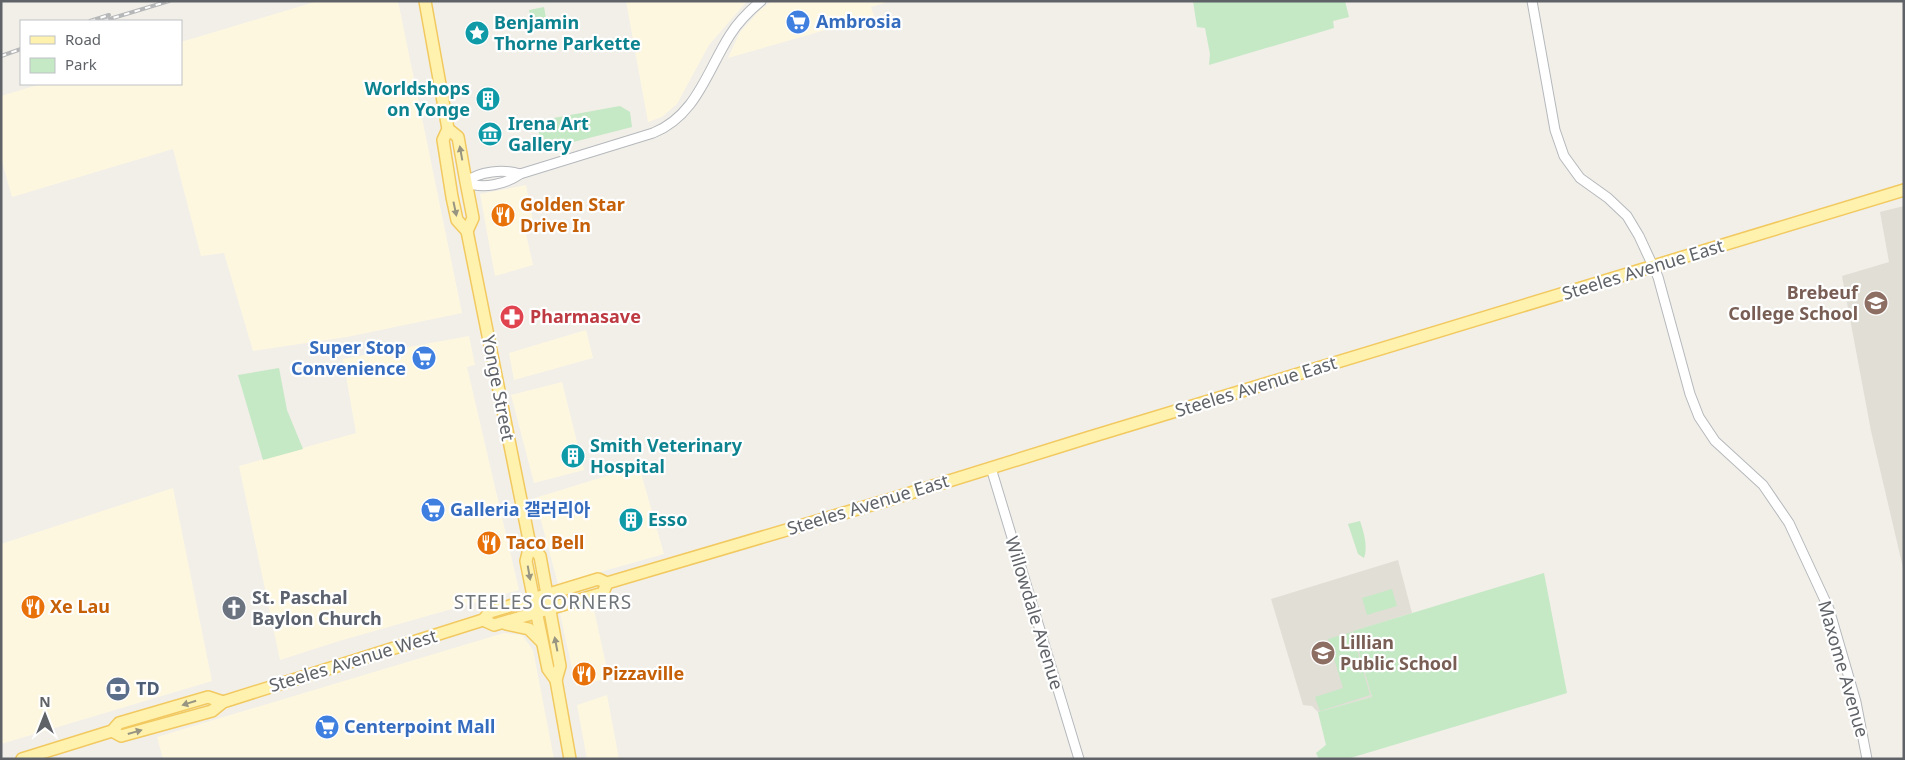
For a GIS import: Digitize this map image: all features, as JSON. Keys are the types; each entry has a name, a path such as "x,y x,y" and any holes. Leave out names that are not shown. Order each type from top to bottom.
{"main road":[{"name":"Yonge Street","path":"425,1 448,129 443,140 450,184 458,220 467,230 530,545 526,561 533,600 548,669 556,680 570,759"},
{"name":"Yonge Street","path":"448,129 458,137 473,218 467,230"},
{"name":"Steeles Avenue East","path":"533,600 598,580 607,583 888,500 1904,190"},
{"name":"Yonge Street","path":"530,545 540,556 560,666 556,680"},
{"name":"Steeles Avenue East","path":"536,612 602,593 607,583"},
{"name":"Steeles Avenue West","path":"112,731 122,736 212,711 223,702 483,620 490,612 533,600"},
{"path":"483,620 494,626 536,612"},
{"path":"501,624 529,629 543,644"},
{"name":"Steeles Avenue West","path":"22,759 112,731 119,723 208,697 223,702"},
{"path":"155,714 159,726"}],"street":[{"path":"450,184 466,182 476,187 511,181 520,174 653,133 678,119 696,96 730,34 761,1"},
{"name":"Maxome Avenue","path":"1532,1 1555,130 1564,156 1580,178 1608,198 1627,216 1639,236 1658,277 1690,394 1699,417 1715,441 1763,485 1777,502 1789,523 1829,610 1856,702 1867,759"},
{"name":"Willowdale Avenue","path":"990,468 1079,759"}],"shaded area":[{"path":"318,1 398,1 462,313 347,337 253,351 224,253 201,256 173,149 12,197 1,158 1,96 38,85 182,85 182,42"},
{"path":"626,1 747,1 709,45 677,104 662,117 648,122"},
{"path":"772,1 891,1 871,7 874,16 728,58 740,32 761,9"},
{"path":"526,185 533,221 524,225 533,265 495,276 480,194"},
{"name":"Brebeuf College School","path":"1904,206 1904,572 1871,431 1842,276 1889,262 1880,212"},
{"path":"586,330 593,358 514,380 509,353"},
{"path":"469,336 475,365 467,367 519,590 339,641 280,660 239,466 356,433 343,359"},
{"path":"562,382 584,470 534,483 511,395"},
{"path":"639,466 664,554 558,584 535,498"},
{"path":"173,488 212,681 1,744 1,544"},
{"name":"Lillian Public School","path":"1398,560 1412,613 1354,631 1372,697 1318,712 1312,706 1303,705 1271,599"},
{"path":"592,601 609,678 576,686 560,614 565,609"},
{"path":"504,633 522,635 533,650 554,759 163,759 157,737"},
{"path":"607,695 619,759 587,759 577,705"}],"green space":[{"path":"1193,1 1345,1 1349,17 1333,21 1334,28 1209,65 1210,54 1205,28 1197,27"},
{"path":"544,7 548,29 533,31 529,10"},
{"path":"620,106 630,112 632,127 542,150 537,121"},
{"path":"279,368 287,410 303,449 263,460 238,375"},
{"path":"1360,521 1366,545 1364,558 1358,554 1348,524"},
{"path":"1544,573 1567,693 1347,759 1319,759 1316,753 1326,745 1318,712 1372,697 1353,631"},
{"path":"1392,589 1397,606 1367,615 1362,598"},
{"path":"1352,632 1370,695 1320,711 1315,697 1343,688 1328,639"}],"railway":[{"path":"106,20 169,1"},
{"path":"93,20 109,15"},
{"path":"1,56 20,49"}],"place":[{"name":"Ambrosia","path":"798,22"},
{"name":"Benjamin Thorne Parkette","path":"477,33"},
{"name":"Worldshops on Yonge","path":"488,99"},
{"name":"Irena Art Gallery","path":"490,134"},
{"name":"Golden Star Drive In","path":"503,215"},
{"name":"Brebeuf College School","path":"1876,303"},
{"name":"Pharmasave","path":"512,317"},
{"name":"Super Stop Convenience","path":"424,358"},
{"name":"Smith Veterinary Hospital","path":"573,456"},
{"name":"Galleria 갤러리아","path":"433,510"},
{"name":"Esso","path":"631,520"},
{"name":"Taco Bell","path":"489,543"},
{"name":"Xe Lau","path":"33,607"},
{"name":"St. Paschal Baylon Church","path":"234,608"},
{"name":"Lillian Public School","path":"1323,653"},
{"name":"Pizzaville","path":"584,674"},
{"name":"TD","path":"118,689"},
{"name":"Centerpoint Mall","path":"327,727"}],"district":[{"name":"STEELES CORNERS","path":"543,602"}]}
